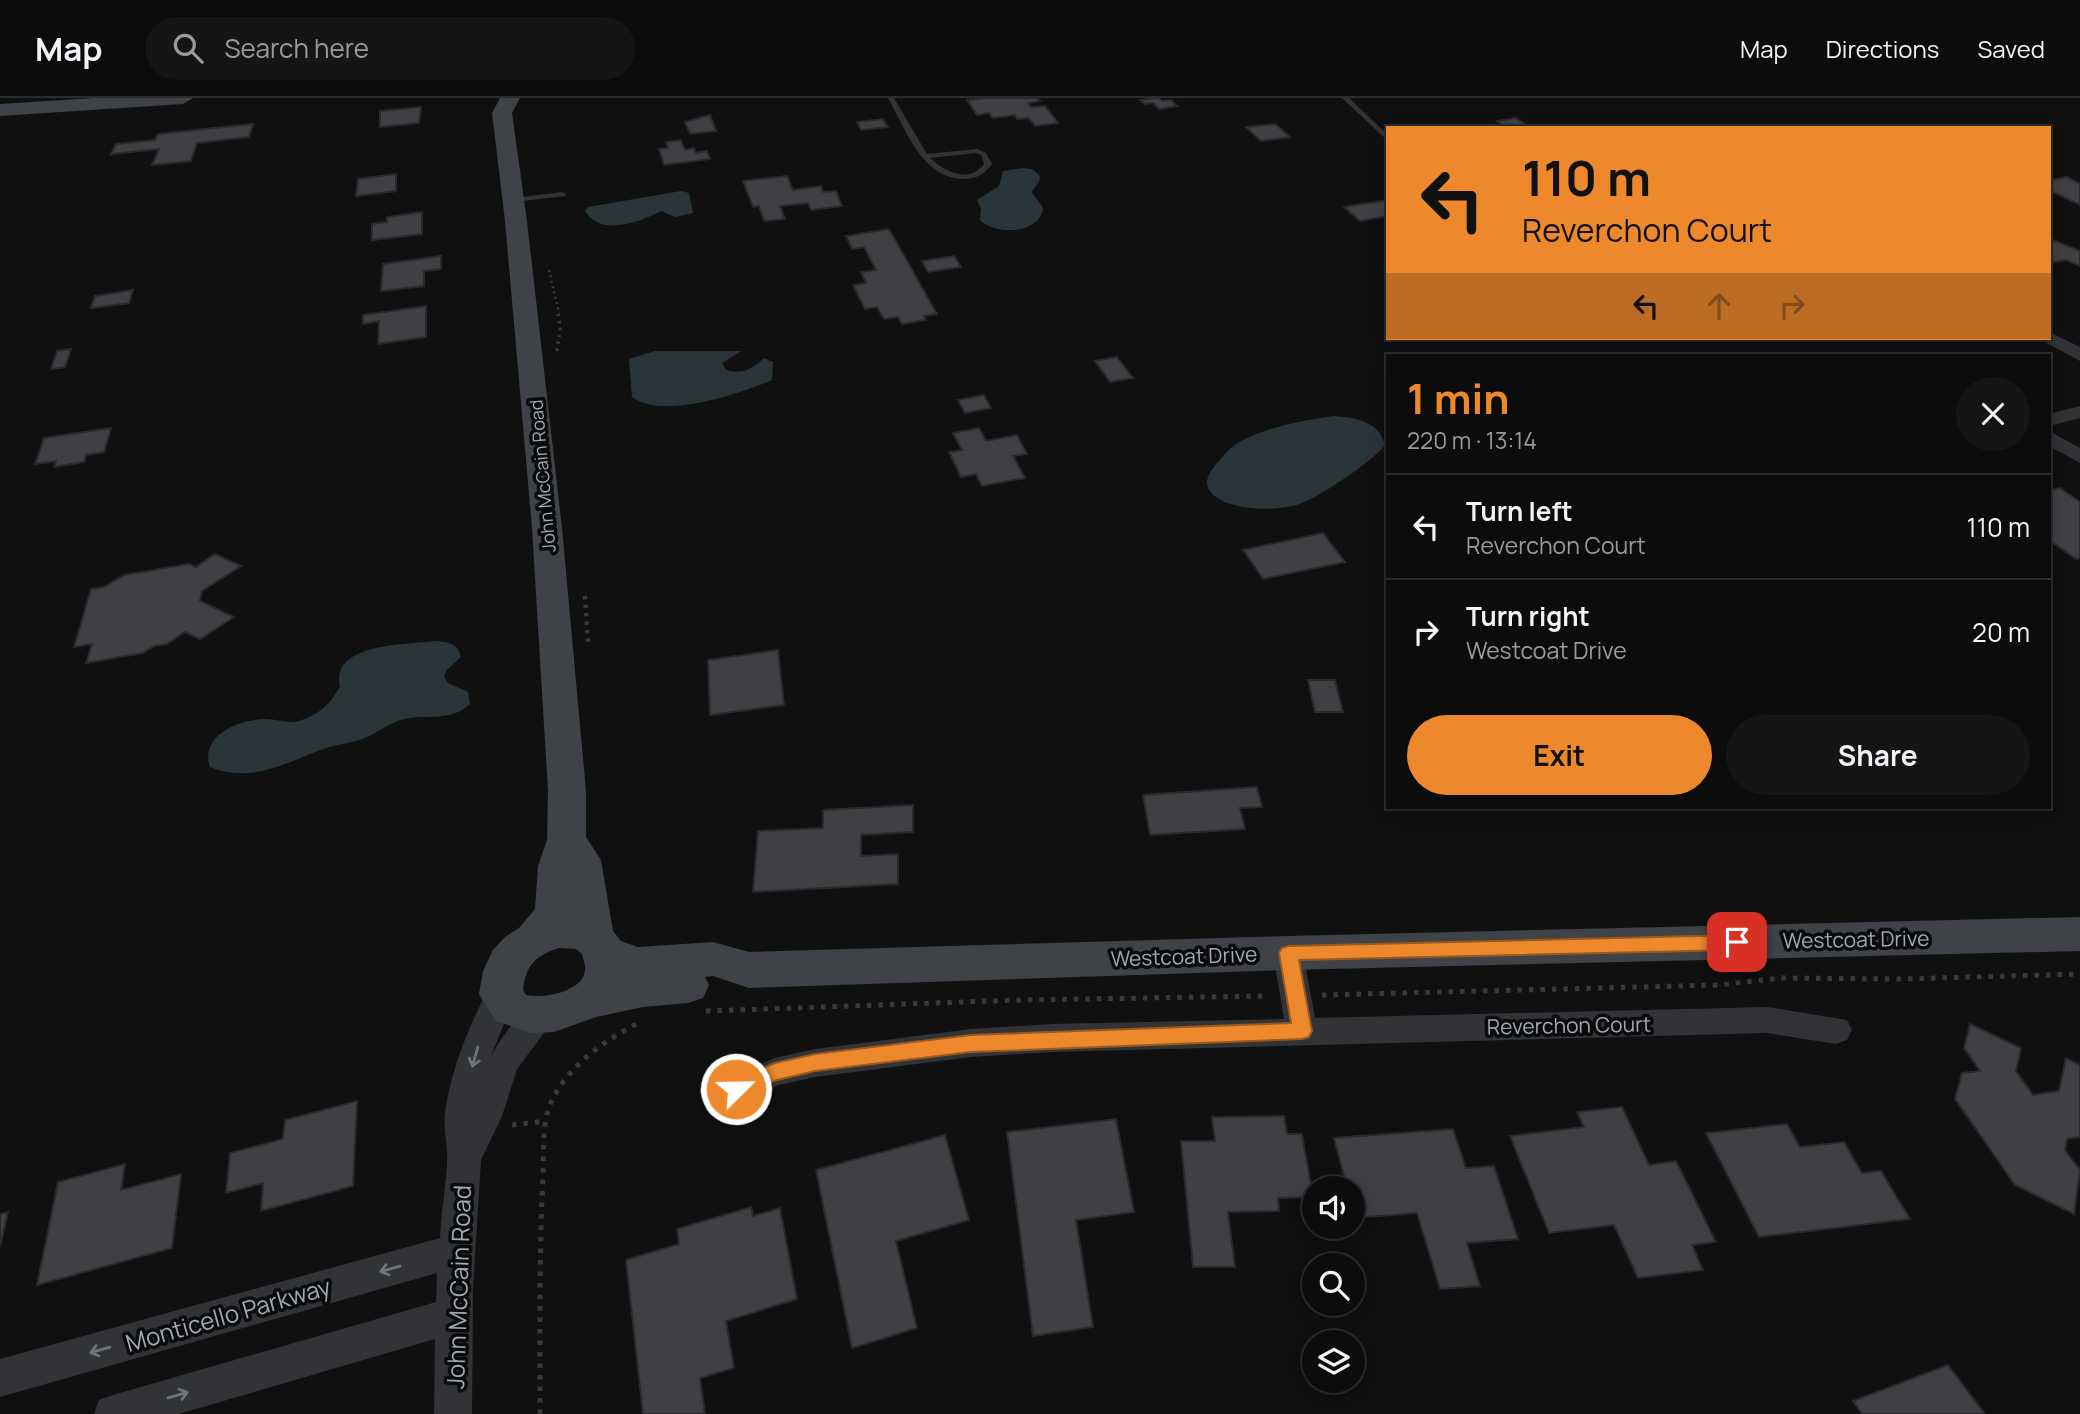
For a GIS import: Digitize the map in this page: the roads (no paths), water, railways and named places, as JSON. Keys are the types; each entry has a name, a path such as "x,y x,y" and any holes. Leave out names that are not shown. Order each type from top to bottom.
{"main road":[{"path":"0,110 183,98"},
{"name":"John McCain Road","path":"499,104 514,200 550,568 566,779 566,840 558,866 559,890 556,908 547,927 535,938"},
{"name":"John McCain Road","path":"566,840 581,860 600,946"},
{"path":"559,931 574,931 600,946 607,966 602,981 586,1001 559,1015 540,1017 523,1014 510,1006 501,994 500,982 505,967 514,954 535,938 559,931"},
{"name":"Westcoat Drive","path":"600,946 638,964 713,960 750,970 1288,953 2080,934"},
{"name":"Westcoat Drive","path":"586,1001 643,989 712,984 750,970"}],"street":[{"path":"2051,338 2080,355"},
{"path":"2051,419 2080,412"},
{"path":"2051,438 2080,457"},
{"path":"1288,953 1302,1031"},
{"name":"John McCain Road","path":"453,1414 455,1251 464,1159 460,1116 484,1027 501,994"},
{"name":"John McCain Road","path":"464,1159 485,1116 503,1064 517,1042 540,1017"},
{"name":"Reverchon Court","path":"736,1089 775,1072 815,1063 971,1043 1302,1031 1768,1020 1836,1030"},
{"name":"Monticello Parkway","path":"0,1378 455,1251"},
{"path":"113,1414 453,1316"}],"lane":[{"path":"891,98 926,156 932,165 951,176 976,175 984,171 988,164 984,154 977,151 926,156"},
{"path":"1345,98 1386,137"},
{"path":"514,200 562,194"}]}
